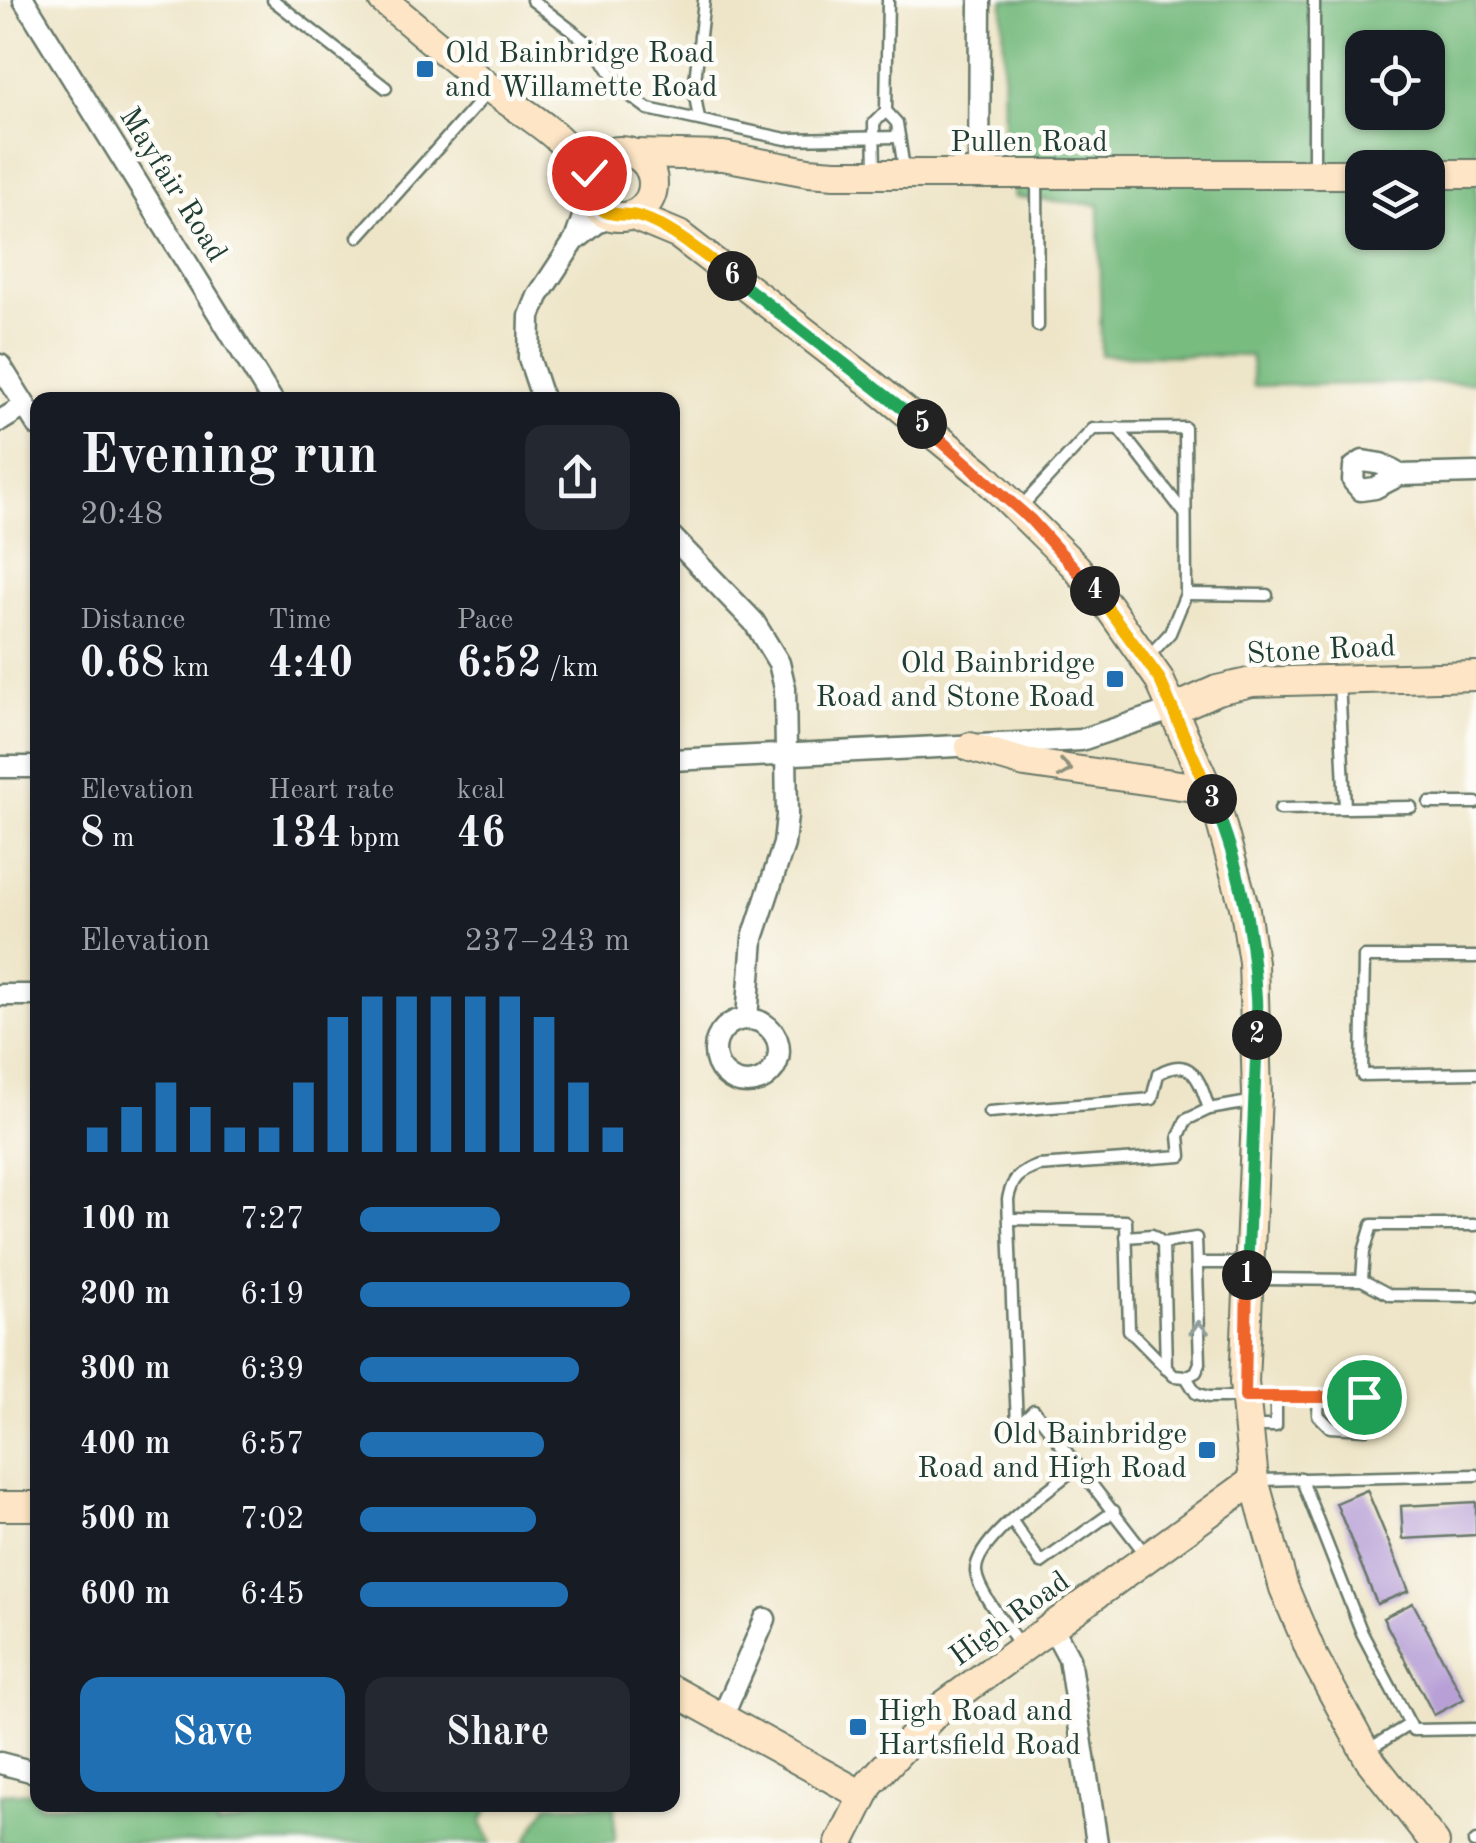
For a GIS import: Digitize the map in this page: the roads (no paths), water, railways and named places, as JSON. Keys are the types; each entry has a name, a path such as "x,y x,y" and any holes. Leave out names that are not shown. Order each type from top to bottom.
{"main road":[{"path":"383,0 490,89 560,138 580,161 596,206 679,236 910,414 1019,508 1086,580 1146,659 1174,709 1208,790 1232,856 1245,910 1257,1023 1245,1397 1254,1480 1291,1604 1320,1669 1365,1751 1435,1843"},
{"path":"560,138 604,154"},
{"path":"588,189 592,166 604,154 620,150 635,154 648,165 652,187 679,236"},
{"name":"Pullen Road","path":"635,154 698,154 808,172 876,174 1345,174"},
{"path":"623,215 644,206 664,166 698,154"},
{"path":"1445,174 1476,174"},
{"name":"Stone Road","path":"1174,709 1216,690 1252,682 1476,676"},
{"path":"970,747 1025,763 1208,790"},
{"name":"High Road","path":"840,1843 862,1795 900,1747 940,1708 1254,1480"},
{"path":"0,1506 30,1506"},
{"path":"680,1694 862,1795"}],"street":[{"name":"Mayfair Road","path":"24,0 267,392"},
{"path":"980,0 980,174"},
{"path":"540,392 529,358 530,316 538,296 575,240 588,189"},
{"path":"575,240 600,222 623,215"},
{"path":"0,365 30,414"},
{"path":"0,421 25,406"},
{"path":"1400,474 1476,473"},
{"path":"680,545 754,622 779,663 785,688 784,844 753,938 748,964 748,1020"},
{"path":"680,760 1081,740 1174,709"},
{"path":"0,767 30,767"},
{"path":"0,995 30,995"},
{"path":"722,1718 766,1619"},
{"path":"1052,1626 1069,1658 1097,1843"},
{"path":"0,1764 30,1770"}],"lane":[{"path":"273,0 386,88"},
{"path":"532,0 596,49 621,88 648,108 786,139 900,137"},
{"path":"698,119 694,90 704,0"},
{"path":"888,0 886,111 897,123 905,174"},
{"path":"1314,0 1314,174"},
{"path":"358,236 490,89"},
{"path":"876,174 874,123 886,111"},
{"path":"1037,174 1038,326"},
{"path":"1118,428 1186,514"},
{"path":"1019,508 1093,429 1186,428 1186,594 1170,634 1146,659"},
{"path":"1186,594 1267,595"},
{"path":"1339,678 1345,808"},
{"path":"1428,803 1476,802"},
{"path":"1280,809 1412,807"},
{"path":"1476,958 1364,958 1362,1075 1476,1073"},
{"path":"989,1112 1152,1099 1158,1074 1180,1067 1190,1070 1200,1082 1210,1109"},
{"path":"1148,1557 1034,1410 1017,1426 1011,1184 1019,1173 1038,1166 1180,1156 1179,1136 1186,1120 1210,1109 1256,1100"},
{"path":"1010,1219 1126,1221 1126,1237 1129,1330 1174,1376 1196,1372 1200,1363 1196,1238 1163,1243 1152,1235 1126,1237"},
{"path":"1362,1280 1364,1252 1372,1225 1476,1225"},
{"path":"1163,1243 1166,1369"},
{"path":"1197,1263 1362,1280 1390,1295 1476,1296"},
{"path":"1186,1376 1196,1393 1209,1398 1364,1397 1366,1429 1330,1427 1318,1415 1319,1398"},
{"path":"1248,1426 1276,1426 1276,1397"},
{"path":"1022,1648 980,1585 975,1569 980,1554 1012,1521 1076,1468"},
{"path":"1254,1480 1476,1475"},
{"path":"1301,1478 1362,1634 1413,1730 1476,1729"},
{"path":"1012,1521 1041,1563 1114,1511"},
{"path":"1365,1751 1410,1724"}],"place":[{"name":"Old Bainbridge Road and Willamette Road","path":"425,69"},
{"name":"Old Bainbridge Road and Stone Road","path":"1115,679"},
{"name":"Old Bainbridge Road and High Road","path":"1207,1450"},
{"name":"High Road and Hartsfield Road","path":"858,1727"}]}
